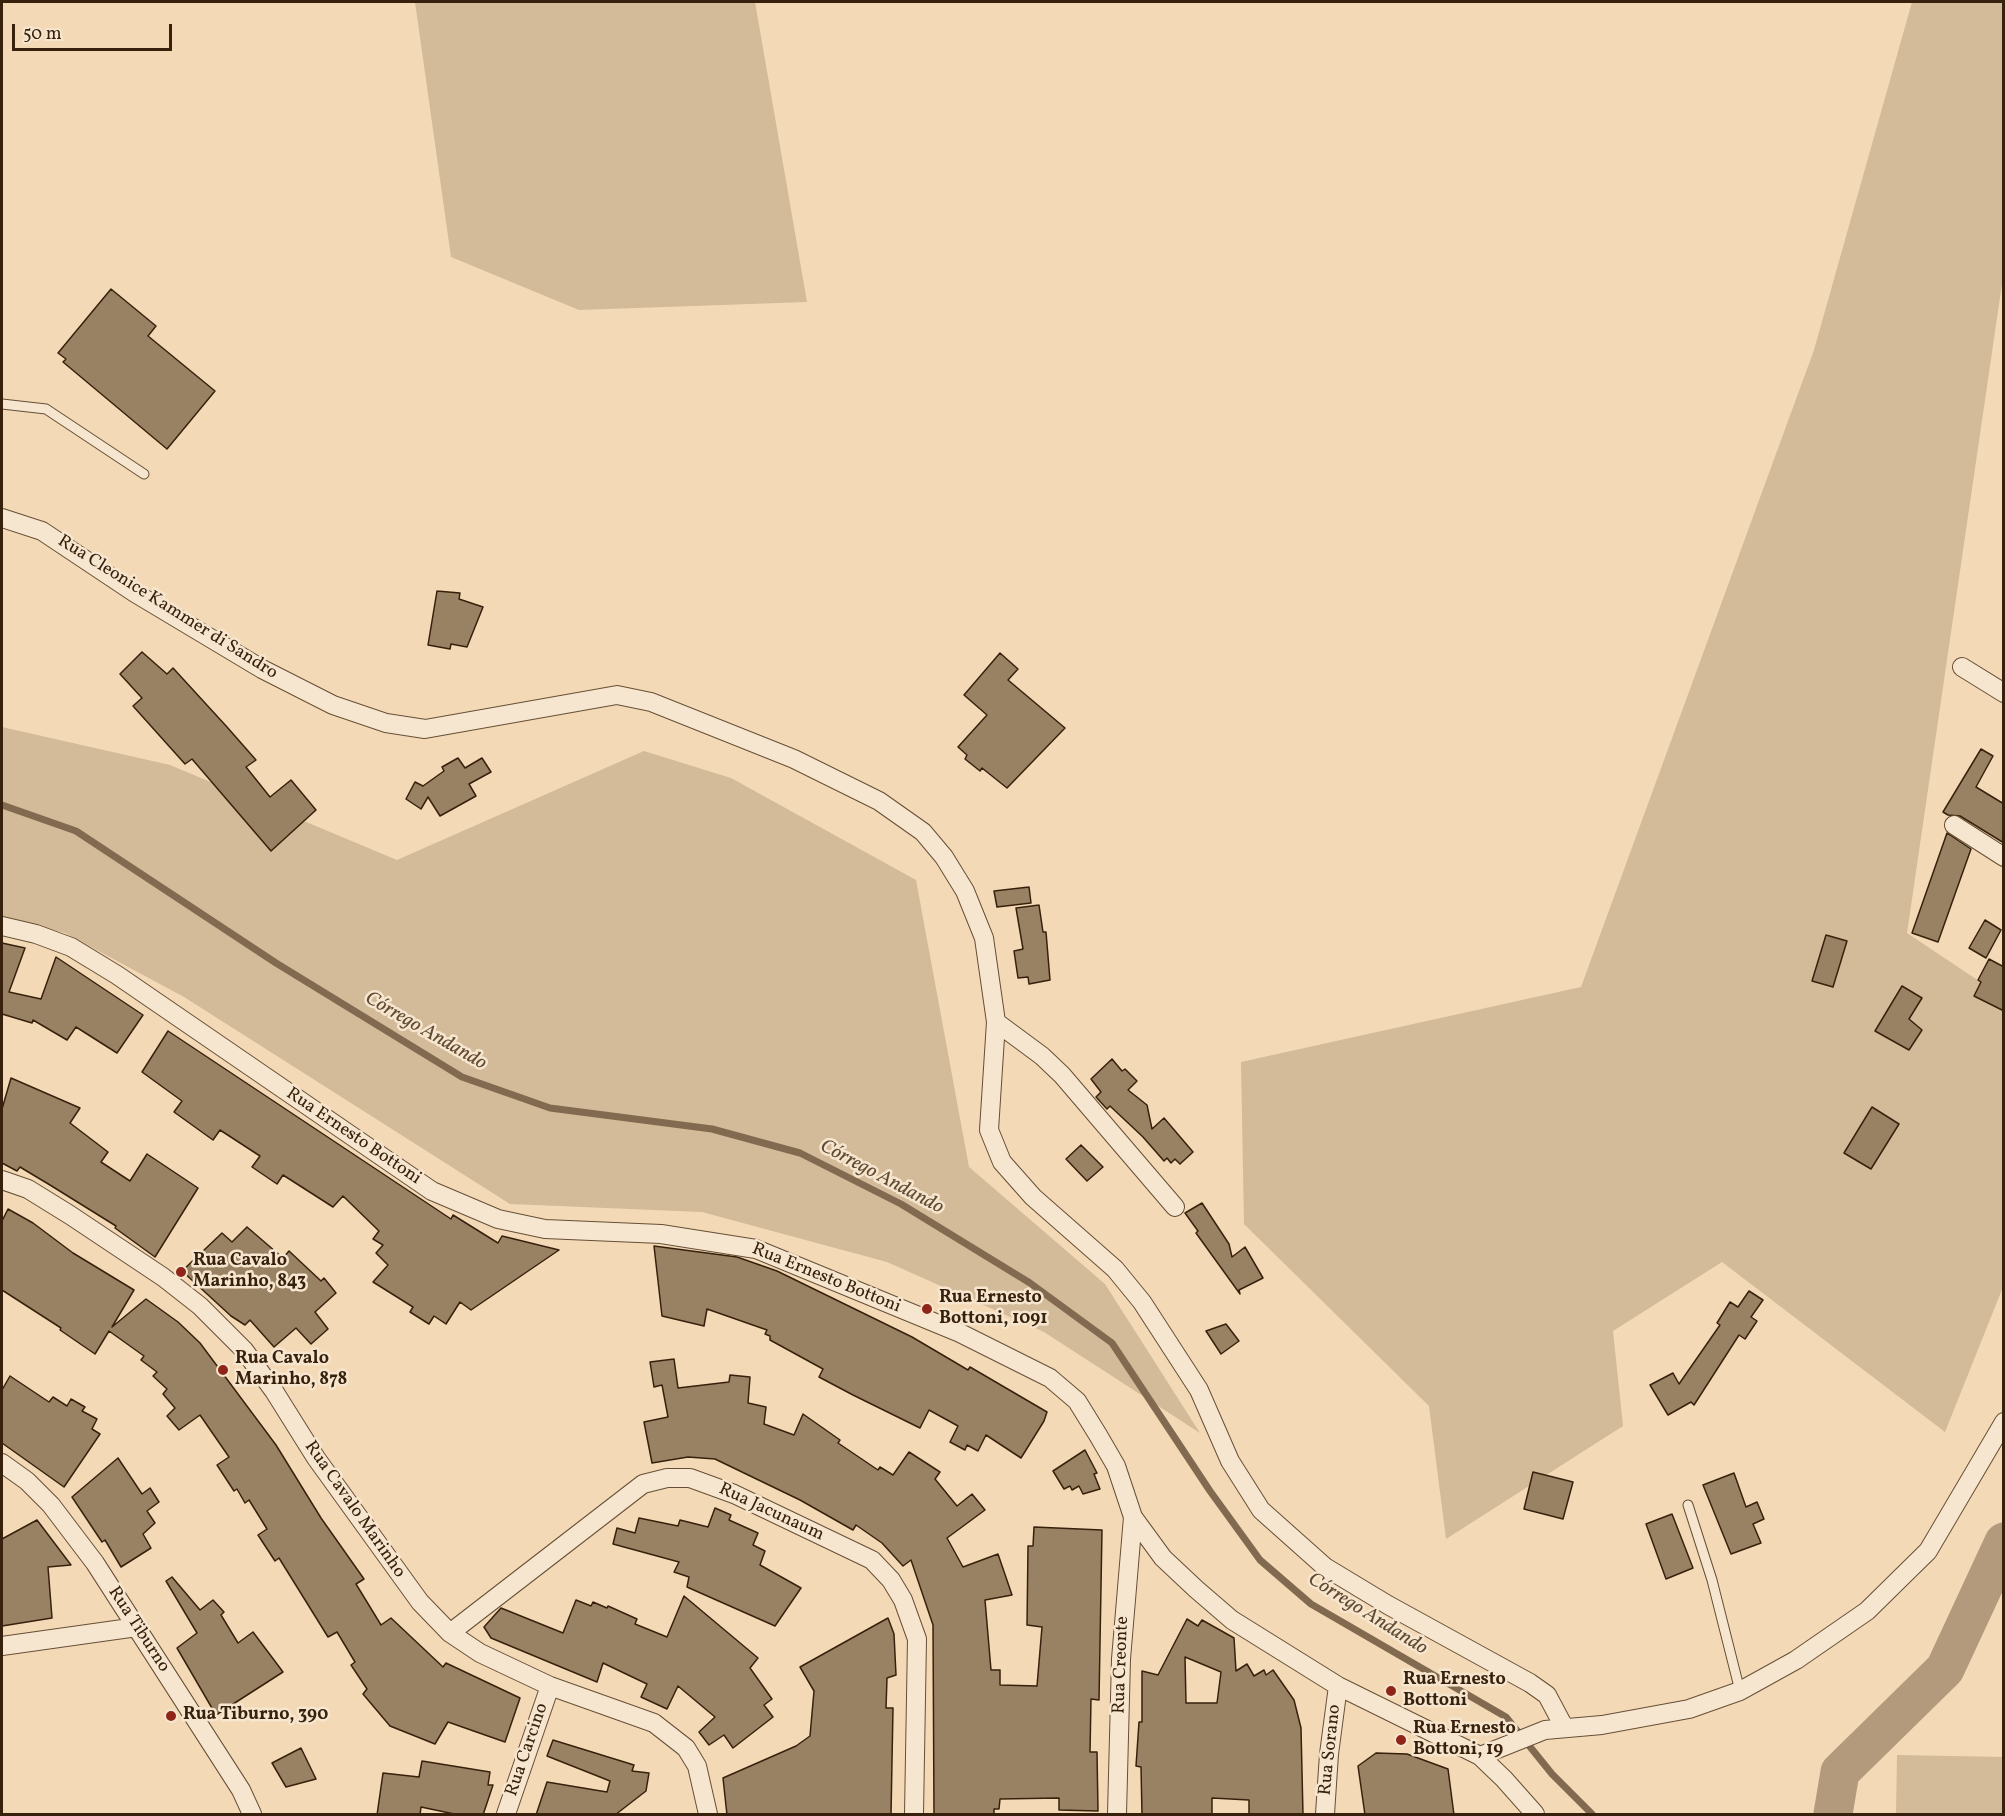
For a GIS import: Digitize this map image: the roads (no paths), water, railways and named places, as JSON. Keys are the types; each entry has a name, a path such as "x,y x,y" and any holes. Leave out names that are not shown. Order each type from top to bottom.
{"street":[{"name":"Rua Cleonice Kammer di Sandro","path":"2,518 42,531 135,593 262,669 333,705 386,723 425,729 617,695 651,702 707,722 794,759 868,796 923,832 944,856 965,891 984,938 996,1022 989,1130 1002,1162 1033,1197 1115,1269 1142,1302 1199,1390 1230,1461 1261,1510 1325,1567 1539,1689 1547,1695 1564,1727"},
{"path":"1962,667 2004,693"},
{"path":"1954,825 2004,857"},
{"name":"Rua Ernesto Bottoni","path":"2,926 36,934 71,948 117,975 432,1191 498,1219 545,1229 661,1234 756,1248 960,1333 1050,1378 1077,1401 1116,1466 1133,1516 1163,1558 1232,1620 1338,1686 1480,1756 1504,1779 1535,1815"},
{"path":"996,1022 1042,1056 1062,1075 1175,1207"},
{"name":"Rua Cavalo Marinho","path":"2,1180 28,1189 70,1215 163,1277 223,1327 274,1391 315,1458 420,1602 450,1633 480,1653 550,1686 654,1723 686,1748 698,1766 708,1815"},
{"path":"1480,1756 1545,1730 1602,1725 1689,1709 1740,1691 1796,1660 1867,1611 1928,1551 2004,1422"},
{"name":"Rua Tiburno","path":"2,1463 27,1481 51,1505 95,1563 241,1790 252,1815"},
{"name":"Rua Jacunaum","path":"450,1633 643,1484 667,1478 690,1478 734,1494 873,1560 891,1580 903,1600 917,1639 914,1815"},
{"name":"Rua Creonte","path":"1117,1815 1121,1659 1133,1516"},
{"path":"2,1646 137,1627"},
{"name":"Rua Carcino","path":"507,1815 550,1686"},
{"name":"Rua Sorano","path":"1325,1815 1329,1754 1338,1686"}],"lane":[{"path":"2,404 46,409 144,474"},
{"path":"1688,1505 1712,1580 1740,1691"}],"waterway":[{"name":"Córrego Andando","path":"2,805 76,831 276,963 462,1077 550,1108 712,1129 800,1153 901,1204 1030,1283 1112,1343 1210,1491 1260,1560 1311,1604 1506,1717 1552,1774 1592,1814"},
{"path":"1833,1814 1840,1772 1945,1669 2004,1542"}],"place":[{"name":"Rua Cavalo Marinho, 843","path":"181,1272"},
{"name":"Rua Ernesto Bottoni, 1091","path":"927,1309"},
{"name":"Rua Cavalo Marinho, 878","path":"223,1370"},
{"name":"Rua Ernesto Bottoni","path":"1391,1691"},
{"name":"Rua Tiburno, 390","path":"171,1716"},
{"name":"Rua Ernesto Bottoni, 19","path":"1401,1740"}]}
